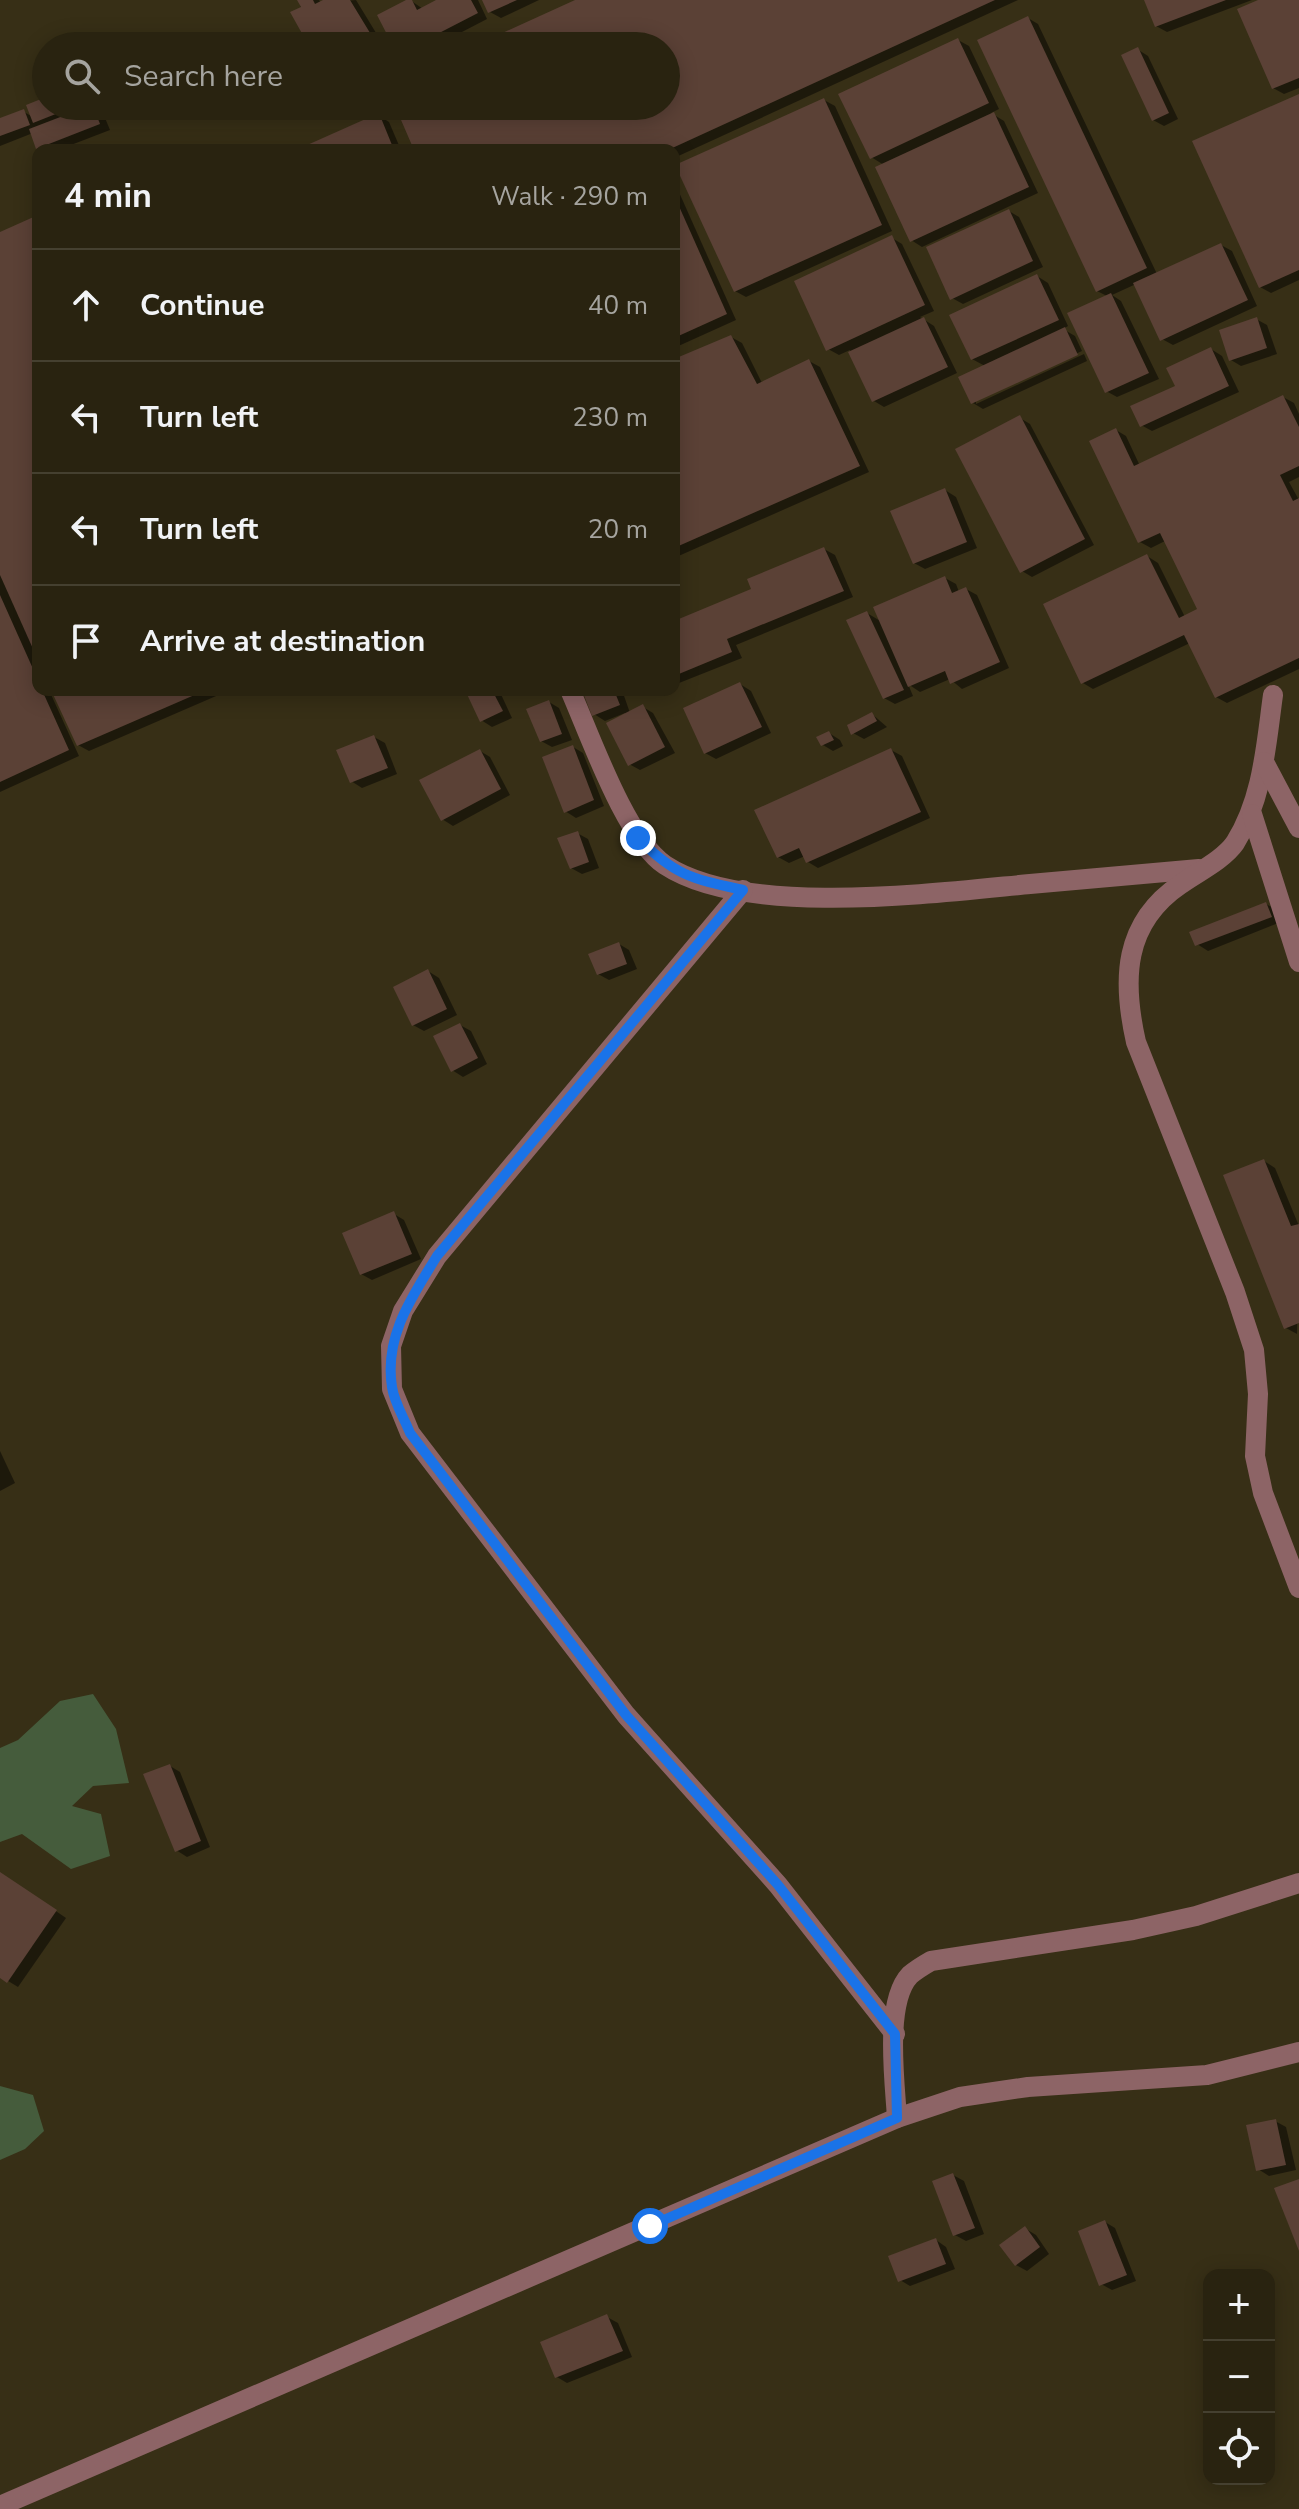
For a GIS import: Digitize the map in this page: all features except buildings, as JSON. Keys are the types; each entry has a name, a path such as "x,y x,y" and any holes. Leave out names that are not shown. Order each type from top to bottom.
{"street":[{"path":"1273,695 1264,762 1252,814 1232,846 1158,899 1139,928 1130,967 1127,1002 1136,1042 1235,1292 1254,1350 1258,1394 1255,1456 1263,1493 1299,1588"},
{"path":"573,696 638,838 663,864 692,879 801,898 888,896 1203,869"},
{"path":"1264,762 1299,828"},
{"path":"1252,814 1299,962"},
{"path":"743,890 437,1256 403,1311 391,1346 392,1389 410,1433 503,1558 626,1715 778,1885 895,2034"},
{"path":"897,2118 895,2034 899,1996 909,1977 931,1961 1133,1930 1196,1916 1299,1883"},
{"path":"0,2506 897,2118 960,2097 1028,2087 1207,2075 1299,2052"}],"green space":[{"path":"93,1694 116,1729 129,1783 93,1786 72,1806 101,1814 110,1856 71,1869 22,1834 0,1842 0,1748 18,1740 60,1701"},
{"path":"0,2086 33,2095 44,2131 25,2149 0,2160"}],"route":[{"path":"638,838 663,864 692,879 743,890 437,1256 403,1311 391,1346 392,1389 410,1433 626,1715 778,1885 895,2034 897,2118 650,2226"}]}
